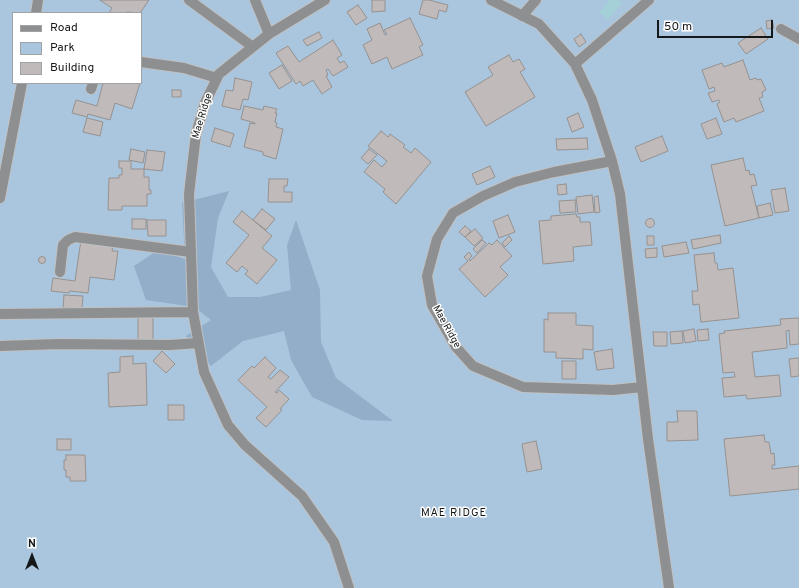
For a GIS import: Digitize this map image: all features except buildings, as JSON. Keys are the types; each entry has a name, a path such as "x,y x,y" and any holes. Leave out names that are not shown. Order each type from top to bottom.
{"street":[{"path":"36,12 38,0"},
{"path":"189,0 253,47"},
{"path":"255,0 269,34"},
{"name":"Mae Ridge","path":"325,0 269,34 219,74 205,104 196,134 189,194 193,312 204,372 228,425 245,445 302,496 334,542 349,588"},
{"path":"491,0 539,24 575,64 592,100 612,161 620,194 648,439 669,588"},
{"path":"522,16 536,0"},
{"path":"575,64 649,0"},
{"path":"781,29 799,39"},
{"path":"142,62 184,68 217,78"},
{"path":"0,198 22,84"},
{"name":"Mae Ridge","path":"612,161 554,172 515,182 483,196 453,213 437,238 427,276 432,305 456,347 473,366 523,387 614,390 642,387"},
{"path":"60,272 63,245 68,240 75,237 191,252"},
{"path":"0,314 193,312"},
{"path":"0,346 59,344 170,345 198,343"}],"green space":[{"path":"0,0 799,0 799,588 0,588"}],"shaded area":[{"path":"609,0 619,0 622,3 608,19 599,12"},
{"path":"229,191 218,218 211,267 228,297 260,297 291,290 287,245 296,220 320,290 321,342 336,378 393,421 362,420 312,397 291,360 284,331 243,341 211,366 186,336 211,320 194,307 146,300 134,266 158,250 185,259 182,203"}],"district":[{"name":"MAE RIDGE","path":"454,514"}]}
